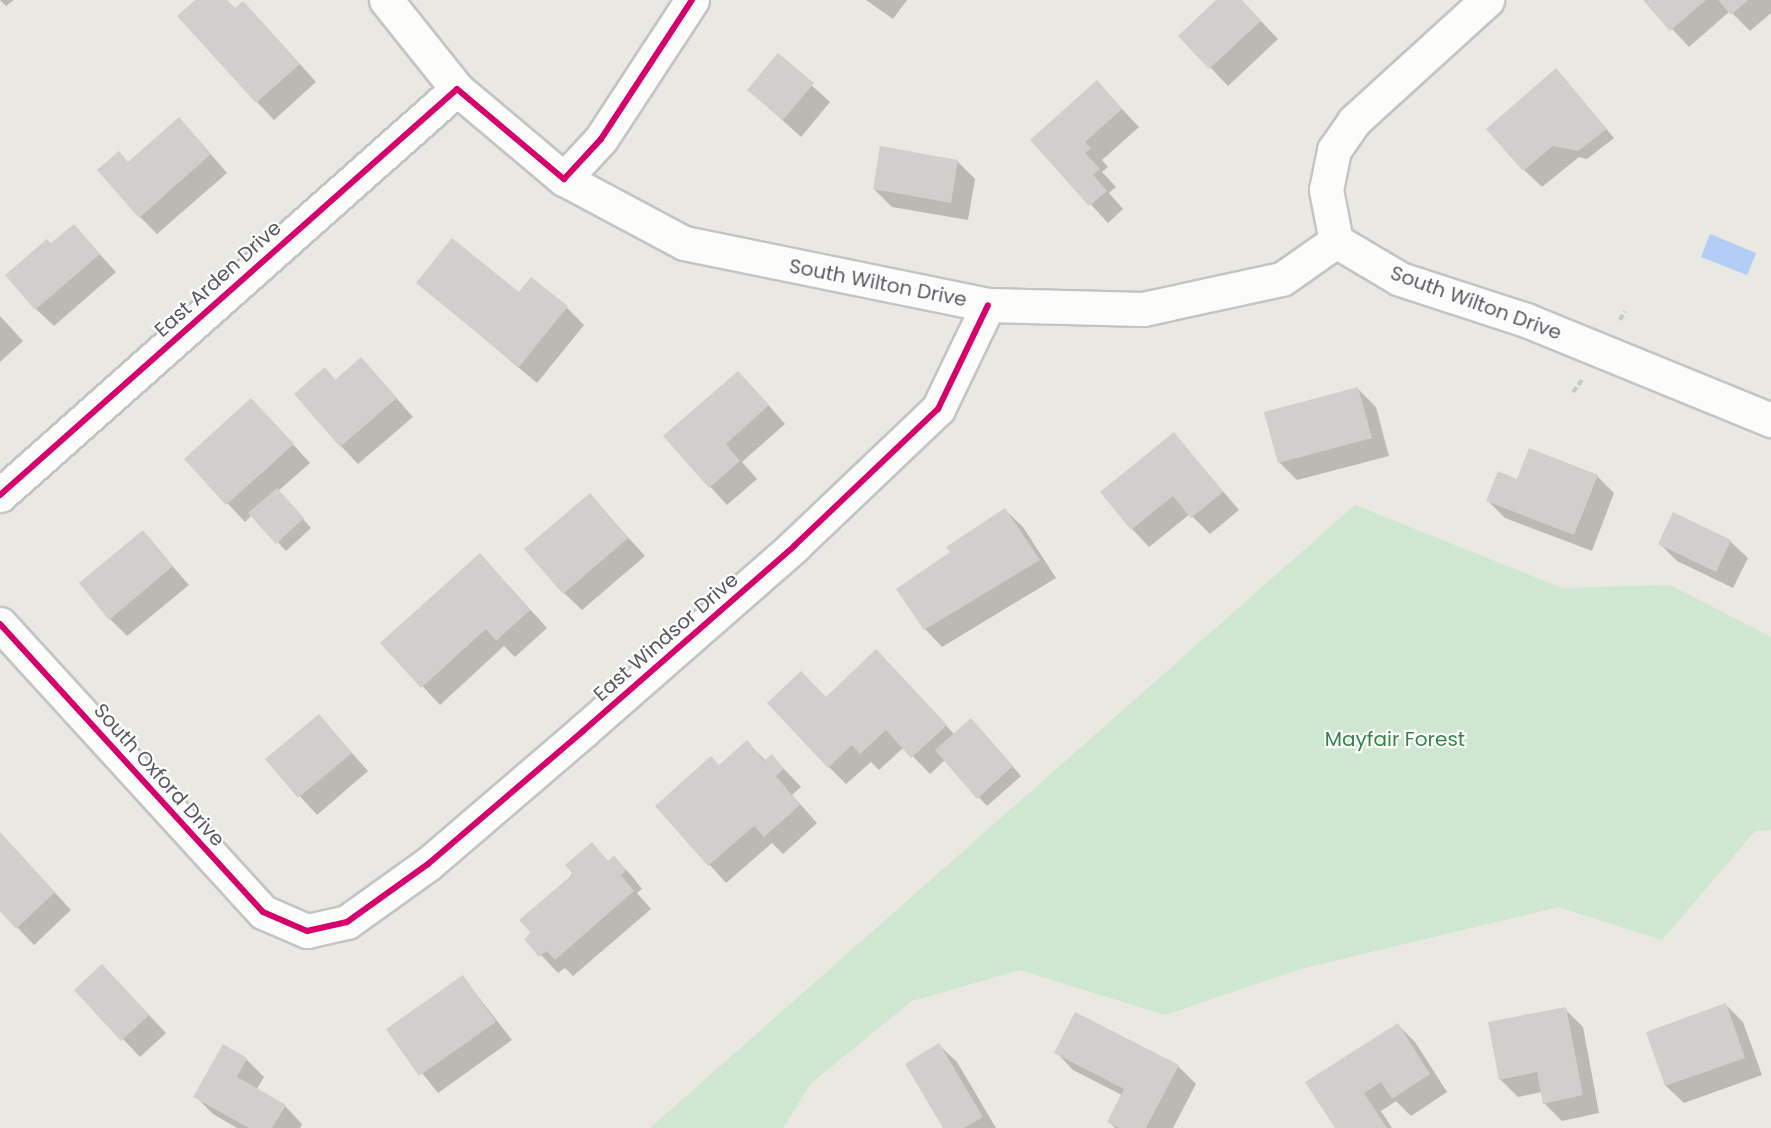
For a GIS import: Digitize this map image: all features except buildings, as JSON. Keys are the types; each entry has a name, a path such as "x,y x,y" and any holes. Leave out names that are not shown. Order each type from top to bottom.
{"street":[{"name":"South Wilton Drive","path":"387,0 457,88 564,179 684,243 988,305 1143,309 1282,279 1336,241 1400,279 1526,320 1771,420"},
{"path":"564,179 601,138 692,0"},
{"path":"1336,241 1326,190 1334,150 1354,121 1487,0"},
{"name":"East Arden Drive","path":"0,495 457,88"},
{"name":"East Windsor Drive","path":"307,931 347,922 428,864 795,546 938,409 988,305"},
{"name":"South Oxford Drive","path":"0,624 263,912 307,931"}],"green space":[{"name":"Mayfair Forest","path":"1355,505 1562,588 1670,585 1771,637 1771,830 1755,831 1662,940 1558,907 1300,969 1165,1015 1020,970 912,1001 811,1083 783,1128 650,1128"}],"water":[{"path":"1710,234 1756,253 1747,275 1701,257"}],"cycle path":[{"path":"0,495 457,89 564,179 601,139 692,0"},
{"path":"0,624 263,912 307,931 347,922 428,864 583,731 794,546 938,409 988,305"}]}
